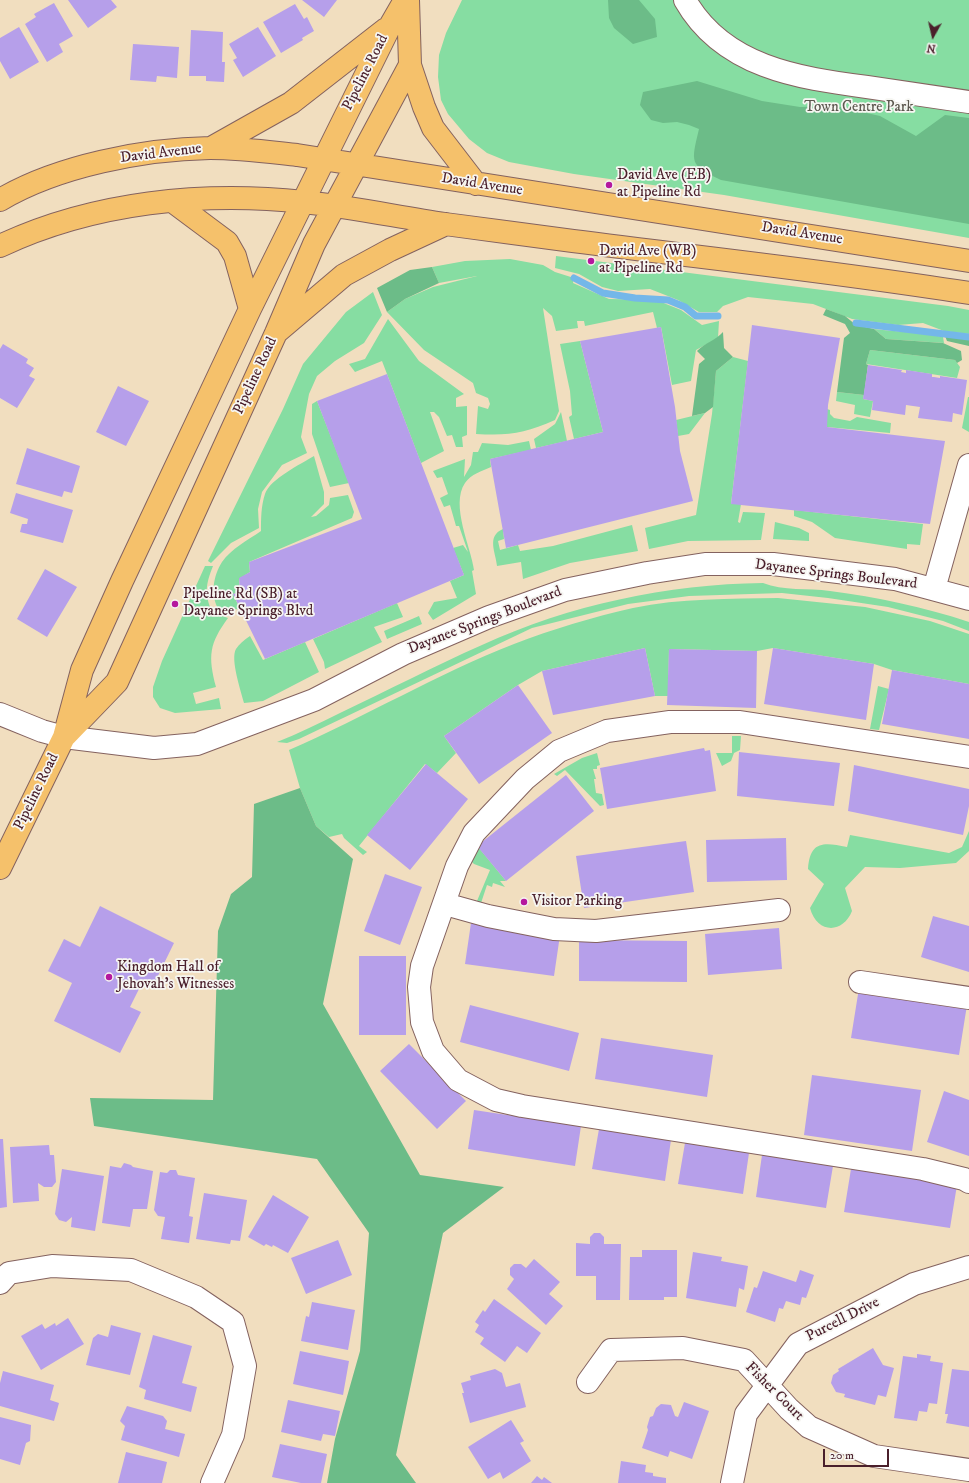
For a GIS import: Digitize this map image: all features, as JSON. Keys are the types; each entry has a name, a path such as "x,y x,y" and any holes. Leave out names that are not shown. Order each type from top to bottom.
{"main road":[{"name":"Pipeline Road","path":"0,868 64,737 82,670 125,573 250,309 390,26 405,0"},
{"name":"Pipeline Road","path":"64,737 117,682 276,333 314,244 410,65 408,0"},
{"path":"211,148 291,103 390,26"},
{"path":"410,65 424,108 433,128 476,184"},
{"name":"David Avenue","path":"0,200 47,179 105,161 161,152 211,148 262,152 324,160 969,260"},
{"path":"0,246 70,219 120,208 172,201 240,198 304,202 446,224 969,293"},
{"path":"172,201 227,242 235,256 250,309"},
{"path":"276,333 344,275 390,250 446,224"}],"street":[{"path":"685,0 710,32 732,50 766,67 812,80 969,102"},
{"path":"934,589 969,464"},
{"name":"Dayanee Springs Boulevard","path":"0,714 42,731 64,737 154,748 197,744 314,700 403,654 488,617 565,590 646,573 705,564 773,564 895,579 969,599"},
{"path":"969,757 740,722 721,729 670,722 607,731 559,751 524,779 474,833 462,868 445,904 422,966 418,987 422,1022 433,1051 458,1080 496,1100 522,1106 923,1169 964,1179 969,1182"},
{"path":"445,904 488,916 554,930 596,931 778,910"},
{"path":"860,982 969,998"},
{"path":"0,1283 9,1274 52,1266 131,1270 196,1297 233,1322 244,1366 233,1435 212,1483"},
{"name":"Purcell Drive","path":"732,1483 746,1414 798,1344 914,1284 969,1267"},
{"name":"Fisher Court","path":"588,1382 612,1350 683,1348 744,1360 809,1427 874,1456 969,1470"}],"green space":[{"name":"Town Centre Park","path":"462,0 969,0 969,238 724,195 574,174 509,162 487,153 469,139 448,114 441,100 438,77 439,55 446,33"},
{"path":"608,0 639,0 655,19 657,37 633,44 614,28 609,18"},
{"path":"697,81 762,101 800,107 836,106 880,116 916,136 945,115 969,118 969,224 721,180 711,175 698,166 695,162 694,156 699,129 677,122 663,123 651,120 640,105 643,92"},
{"path":"556,256 948,306 969,310 969,334 944,331 923,323 898,325 852,319 813,304 748,297 723,306 717,312 699,312 678,300 650,289 618,291 602,287 579,274 555,268"},
{"path":"510,259 543,265 555,272 574,278 573,283 609,299 656,300 681,310 702,325 719,321 718,338 696,350 691,381 672,385 661,327 657,328 653,312 585,326 584,321 577,321 578,328 556,331 552,316 543,308 559,411 555,420 517,433 476,434 478,406 488,409 490,404 488,398 476,393 473,383 424,350 387,312 405,299 433,287 477,276 439,283 432,267 465,261"},
{"path":"432,267 439,283 405,299 387,312 377,288 410,270"},
{"path":"373,292 382,315 364,343 335,361 317,376 309,394 301,437 307,453 282,465 262,492 258,509 259,528 231,543 211,563 208,561 283,409 303,364 346,312"},
{"path":"826,309 845,316 856,325 874,329 886,339 943,343 961,351 962,360 957,363 955,360 870,350 866,364 868,365 864,395 837,392 844,338 850,333 845,324 823,315"},
{"path":"388,319 419,361 464,394 456,398 456,407 467,406 467,435 462,437 463,447 456,447 452,435 447,436 439,417 434,412 430,412 444,451 421,463 382,361 355,372 349,364 365,359"},
{"path":"874,329 943,337 944,343 886,339"},
{"path":"723,332 724,348 733,357 716,371 713,407 705,413 692,416 699,364 705,359 697,351"},
{"path":"945,336 969,340 969,346 947,341"},
{"path":"580,341 603,432 574,439 569,417 572,415 570,391 560,344"},
{"path":"870,350 955,360 960,367 957,378 866,364"},
{"path":"733,357 748,361 731,504 741,504 738,522 740,523 743,512 765,513 761,540 688,541 649,549 645,528 696,515 712,414 716,371"},
{"path":"837,392 864,395 863,399 873,401 870,417 854,414 855,405 836,401"},
{"path":"969,397 969,432 962,428"},
{"path":"317,401 349,483 330,487 312,434 312,404"},
{"path":"827,409 830,410 830,414 834,418 850,421 857,417 891,423 890,433 827,427"},
{"path":"561,412 567,441 536,448 534,439 555,424"},
{"path":"705,413 689,434 678,436 676,420"},
{"path":"529,441 531,450 490,459 491,467 473,475 465,483 461,492 460,514 474,570 472,571 476,594 433,620 428,613 434,602 457,598 450,581 464,575 453,548 463,545 468,552 459,526 456,526 450,505 444,507 440,498 448,494 442,477 437,478 433,471 465,459 464,477 471,465 473,452 478,452 482,443 508,445"},
{"path":"314,456 324,492 324,504 311,517 316,516 329,505 330,498 348,495 354,512 352,518 249,562 250,572 239,579 240,592 233,594 240,609 219,610 214,599 214,586 216,573 222,562 245,541 261,531 263,503 268,488 286,472"},
{"path":"794,510 923,524 920,545 907,544 907,549 835,538 812,522 794,516"},
{"path":"775,522 799,528 809,533 809,541 773,539"},
{"path":"632,525 638,551 570,563 523,579 521,562 497,566 493,540 498,532 503,529 504,539 498,541 500,550 518,545 520,551 553,546"},
{"path":"205,566 213,566 207,583 207,594 212,612 228,618 217,635 212,651 211,658 213,676 216,687 193,693 196,704 219,698 221,709 175,713 160,708 153,697 153,687 162,661"},
{"path":"763,583 771,586 848,593 883,599 969,622 969,631 943,621 888,607 782,593 689,596 628,604 532,628 299,739 287,743 277,742 293,736 464,653 515,631 549,619 620,599 655,593 691,587"},
{"path":"778,598 865,607 930,621 969,634 969,684 892,670 874,664 773,648 757,651 669,649 668,696 655,696 645,648 542,671 518,685 444,736 456,753 437,773 425,764 359,846 367,852 363,855 344,838 342,834 329,837 316,826 300,788 289,750 485,656 514,644 573,624 633,608 669,602"},
{"path":"397,603 403,617 374,627 382,642 325,669 324,662 313,639"},
{"path":"419,616 422,624 387,639 384,631"},
{"path":"250,636 263,660 305,642 319,672 263,701 244,703 235,667 234,654 239,645"},
{"path":"878,686 889,689 879,730 870,729"},
{"path":"732,736 741,736 740,750 734,753 731,761 722,766 716,753 732,753"},
{"path":"597,753 600,765 597,766 597,769 593,769 596,779 594,779 596,793 602,794 604,805 600,806 565,770 557,776 554,774 582,758"},
{"path":"300,788 316,826 353,859 323,1004 420,1175 504,1187 443,1233 396,1455 416,1483 327,1483 335,1439 360,1351 369,1233 317,1159 94,1126 90,1098 213,1100 218,931 231,894 252,877 254,804"},
{"path":"969,831 969,851 956,863 900,868 865,867 845,888 852,911 848,919 843,924 830,928 818,923 813,917 810,908 824,884 808,869 809,860 815,848 825,844 847,847 850,835 949,853 962,847"},
{"path":"479,848 506,881 500,881 505,887 493,883 492,887 487,885 481,903 477,901 490,870 474,864 471,861"}],"building":[{"path":"68,0 111,0 117,7 88,28"},
{"path":"302,0 337,0 324,17"},
{"path":"54,3 73,36 59,44 63,52 47,62 25,24 36,17 34,14"},
{"path":"295,4 304,19 307,17 314,31 302,38 303,40 281,53 263,22"},
{"path":"19,27 39,62 10,79 0,61 0,38"},
{"path":"258,27 276,56 243,77 233,60 237,58 229,44"},
{"path":"191,30 223,32 222,62 225,62 224,82 206,81 206,76 189,76"},
{"path":"133,44 179,47 177,78 157,76 156,82 130,80"},
{"path":"752,325 840,338 828,405 827,427 945,441 930,524 731,504"},
{"path":"661,327 675,407 680,451 693,501 506,548 490,459 603,432 580,341"},
{"path":"3,344 28,359 26,363 34,368 29,376 35,379 17,408 0,398 0,349"},
{"path":"868,365 902,370 901,372 906,373 906,370 932,374 932,377 940,378 940,376 967,380 962,415 953,413 952,422 918,418 920,407 906,405 905,415 872,410 873,401 863,399"},
{"path":"387,374 464,575 265,659 233,594 240,592 239,578 250,572 249,562 362,519 317,401"},
{"path":"118,386 149,401 126,446 96,432"},
{"path":"27,448 80,466 72,493 64,491 62,497 16,484"},
{"path":"16,493 73,510 63,543 20,532 22,524 27,524 28,519 10,513"},
{"path":"45,569 77,587 47,637 17,619"},
{"path":"645,648 655,696 553,715 542,671"},
{"path":"773,648 874,664 866,720 764,704"},
{"path":"669,649 757,651 756,708 667,705"},
{"path":"892,670 969,684 969,739 882,724"},
{"path":"518,685 552,733 479,784 444,736"},
{"path":"704,748 705,751 710,750 716,791 607,809 600,768"},
{"path":"739,752 840,763 834,806 737,796"},
{"path":"426,764 468,799 410,870 367,835"},
{"path":"854,765 969,789 969,806 963,835 848,811"},
{"path":"566,775 594,811 506,881 477,846"},
{"path":"786,838 787,880 707,882 706,840"},
{"path":"686,841 694,892 584,908 576,856"},
{"path":"385,874 422,887 400,945 364,931"},
{"name":"Kingdom Hall of Jehovah's Witnesses","path":"100,906 174,943 152,988 142,983 130,1007 141,1012 120,1053 54,1021 72,983 48,971 64,939 80,947"},
{"path":"933,916 969,926 969,972 921,957"},
{"path":"471,923 560,935 554,976 465,964"},
{"path":"779,928 782,969 708,975 705,934"},
{"path":"579,940 687,941 687,982 579,981"},
{"path":"359,956 406,956 406,1035 359,1035"},
{"path":"859,988 967,1005 959,1055 851,1038"},
{"path":"470,1005 579,1033 569,1071 460,1042"},
{"path":"601,1038 713,1055 707,1097 595,1079"},
{"path":"409,1044 466,1101 437,1129 380,1071"},
{"path":"812,1075 921,1090 912,1151 804,1135"},
{"path":"944,1091 969,1100 969,1156 927,1142"},
{"path":"474,1110 581,1126 575,1166 468,1149"},
{"path":"599,1129 671,1140 665,1181 592,1169"},
{"path":"0,1139 3,1139 7,1207 0,1208"},
{"path":"685,1143 749,1153 743,1194 678,1184"},
{"path":"49,1145 50,1155 54,1155 56,1182 52,1187 44,1187 38,1183 39,1201 13,1203 10,1147"},
{"path":"762,1155 833,1166 826,1208 756,1197"},
{"path":"124,1163 133,1167 153,1171 147,1209 133,1209 130,1227 102,1223 110,1166 121,1168"},
{"path":"62,1169 104,1176 95,1231 71,1227 72,1217 66,1222 59,1220 55,1214"},
{"path":"851,1169 957,1185 950,1228 844,1212"},
{"path":"170,1170 176,1170 178,1175 195,1178 189,1216 193,1217 189,1243 161,1239 165,1217 158,1216 154,1210 160,1172 167,1173"},
{"path":"204,1193 247,1200 240,1241 231,1240 230,1244 196,1239"},
{"path":"273,1195 309,1217 288,1253 273,1245 272,1247 266,1244 264,1246 248,1237"},
{"path":"594,1233 600,1233 604,1237 604,1244 621,1244 620,1300 596,1300 596,1276 576,1276 576,1243 590,1244 590,1237"},
{"path":"338,1240 352,1275 306,1294 291,1258"},
{"path":"642,1250 677,1250 677,1297 664,1297 664,1300 629,1300 630,1257 642,1257"},
{"path":"693,1252 722,1257 721,1261 748,1266 744,1290 739,1288 736,1307 686,1298"},
{"path":"534,1259 560,1282 549,1294 563,1306 546,1325 507,1289 514,1279 510,1275 510,1268 514,1264 521,1264 526,1268"},
{"path":"800,1270 814,1275 806,1298 802,1297 800,1305 786,1301 783,1309 779,1308 775,1322 746,1312 754,1287 757,1288 763,1271 796,1282"},
{"path":"494,1299 541,1333 527,1353 517,1346 505,1362 480,1344 484,1338 475,1332 479,1325 475,1322 483,1310 485,1312"},
{"path":"312,1302 355,1310 348,1350 301,1341 306,1316 309,1317"},
{"path":"68,1318 84,1344 41,1370 21,1336 42,1324 45,1329 55,1323 56,1326"},
{"path":"111,1325 141,1333 130,1375 86,1365 93,1338 98,1334 108,1337"},
{"path":"153,1335 192,1346 182,1383 197,1387 191,1412 144,1399 146,1390 139,1387"},
{"path":"873,1348 883,1365 894,1368 886,1397 878,1395 875,1405 844,1397 845,1394 836,1392 831,1383 833,1375 839,1371 838,1369"},
{"path":"300,1351 349,1361 343,1395 293,1384"},
{"path":"917,1354 931,1356 930,1361 943,1363 937,1404 929,1403 927,1412 919,1411 917,1421 894,1418 903,1356 917,1358"},
{"path":"495,1369 502,1373 506,1387 520,1383 526,1407 470,1423 462,1393 464,1393 461,1383 471,1380 470,1376"},
{"path":"952,1369 969,1371 969,1427 946,1423 948,1414 945,1414"},
{"path":"3,1371 54,1385 50,1400 59,1403 54,1421 0,1406 0,1383"},
{"path":"288,1400 340,1411 335,1436 323,1434 321,1441 281,1432"},
{"path":"684,1402 709,1411 692,1459 670,1451 668,1457 642,1448 648,1430 647,1427 650,1417 653,1416 656,1408 661,1404 671,1405 675,1416 678,1417"},
{"path":"127,1406 163,1416 167,1421 165,1429 185,1434 179,1457 121,1440 125,1426 120,1421"},
{"path":"0,1417 31,1425 30,1441 26,1443 20,1465 0,1459"},
{"path":"511,1420 524,1441 520,1443 531,1461 503,1479 500,1472 488,1479 468,1447"},
{"path":"280,1444 327,1454 321,1483 301,1483 272,1477"},
{"path":"126,1452 167,1462 162,1483 118,1483"},
{"path":"621,1461 646,1465 645,1472 653,1473 653,1476 666,1478 666,1483 618,1483"},
{"path":"537,1476 542,1480 544,1477 552,1483 531,1483"}],"waterway":[{"path":"574,278 603,293 635,298 668,300 685,307 696,316 718,316"},
{"path":"856,323 969,337"}],"place":[{"name":"David Ave (EB) at Pipeline Rd","path":"609,185"},
{"name":"David Ave (WB) at Pipeline Rd","path":"591,261"},
{"name":"Pipeline Rd (SB) at Dayanee Springs Blvd","path":"175,604"},
{"name":"Visitor Parking","path":"524,902"},
{"name":"Kingdom Hall of Jehovah's Witnesses","path":"109,977"}]}
